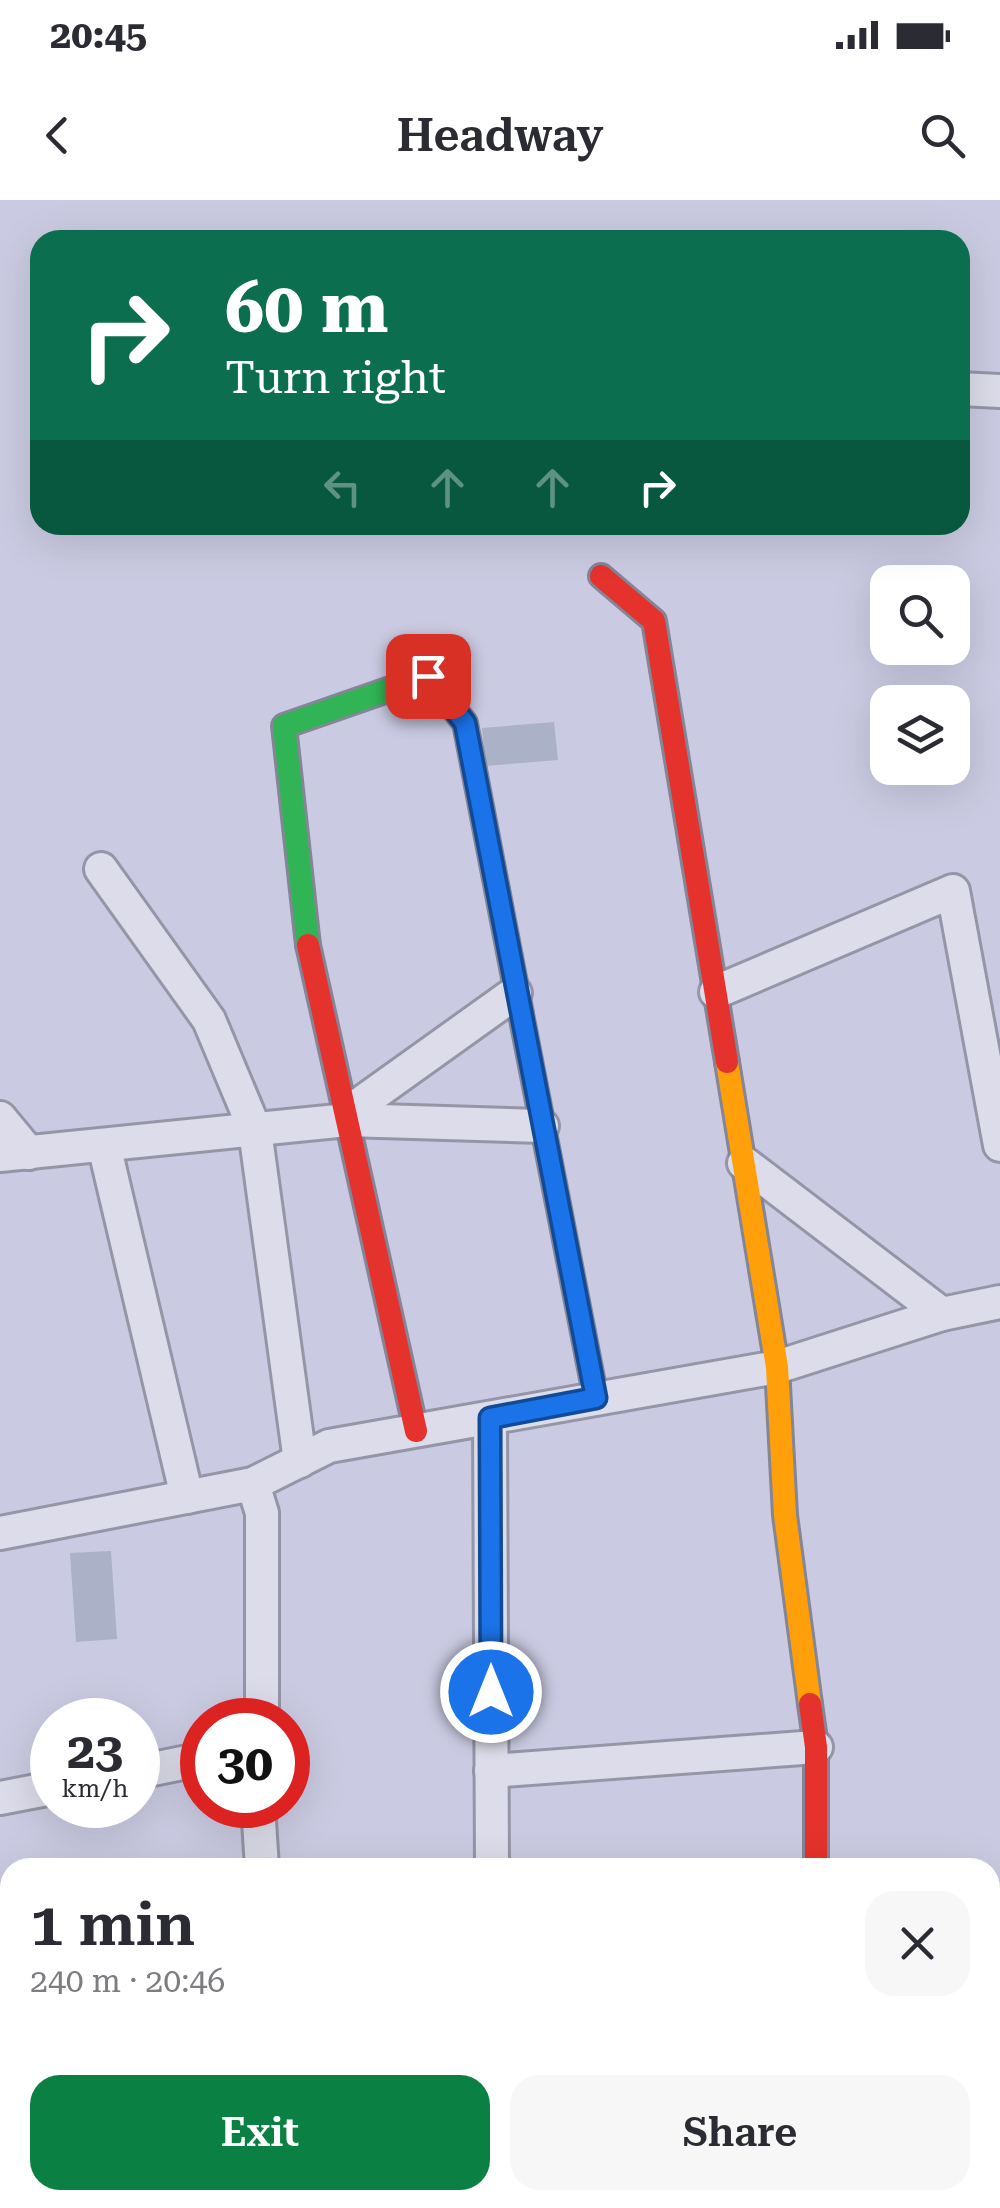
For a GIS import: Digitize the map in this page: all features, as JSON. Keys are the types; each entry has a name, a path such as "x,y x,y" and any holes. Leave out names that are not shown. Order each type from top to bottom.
{"street":[{"path":"970,390 1000,391"},
{"path":"600,576 654,620 777,1367 785,1515 816,1747 816,1858"},
{"path":"416,1431 306,931 284,726 428,676 465,723 596,1398"},
{"path":"101,869 209,1020 255,1130 300,1461"},
{"path":"716,992 952,890 1000,1145"},
{"path":"346,1118 515,994"},
{"path":"0,1118 14,1154 346,1118 542,1126"},
{"path":"104,1145 187,1497"},
{"path":"744,1163 942,1314"},
{"path":"0,1533 253,1484 330,1446 777,1367 942,1314 1000,1302"},
{"path":"490,1418 492,1858"},
{"path":"253,1484 262,1513 262,1698"},
{"path":"491,1771 816,1747"},
{"path":"0,1798 30,1792"},
{"path":"259,1828 261,1858"}],"building":[{"path":"554,722 558,760 485,766 482,728"},
{"path":"111,1551 117,1639 76,1642 70,1553"}],"traffic: fast":[{"path":"308,945 284,726 428,676 465,723 521,1014"}],"traffic: slow":[{"path":"521,1014 596,1399"},
{"path":"727,1062 777,1367 785,1515 810,1704"}],"traffic: jam":[{"path":"601,576 654,621 727,1062"},
{"path":"308,945 416,1431"},
{"path":"810,1704 816,1747 816,1858"}],"route":[{"path":"428,676 465,723 596,1398 490,1418 491,1692"}]}
